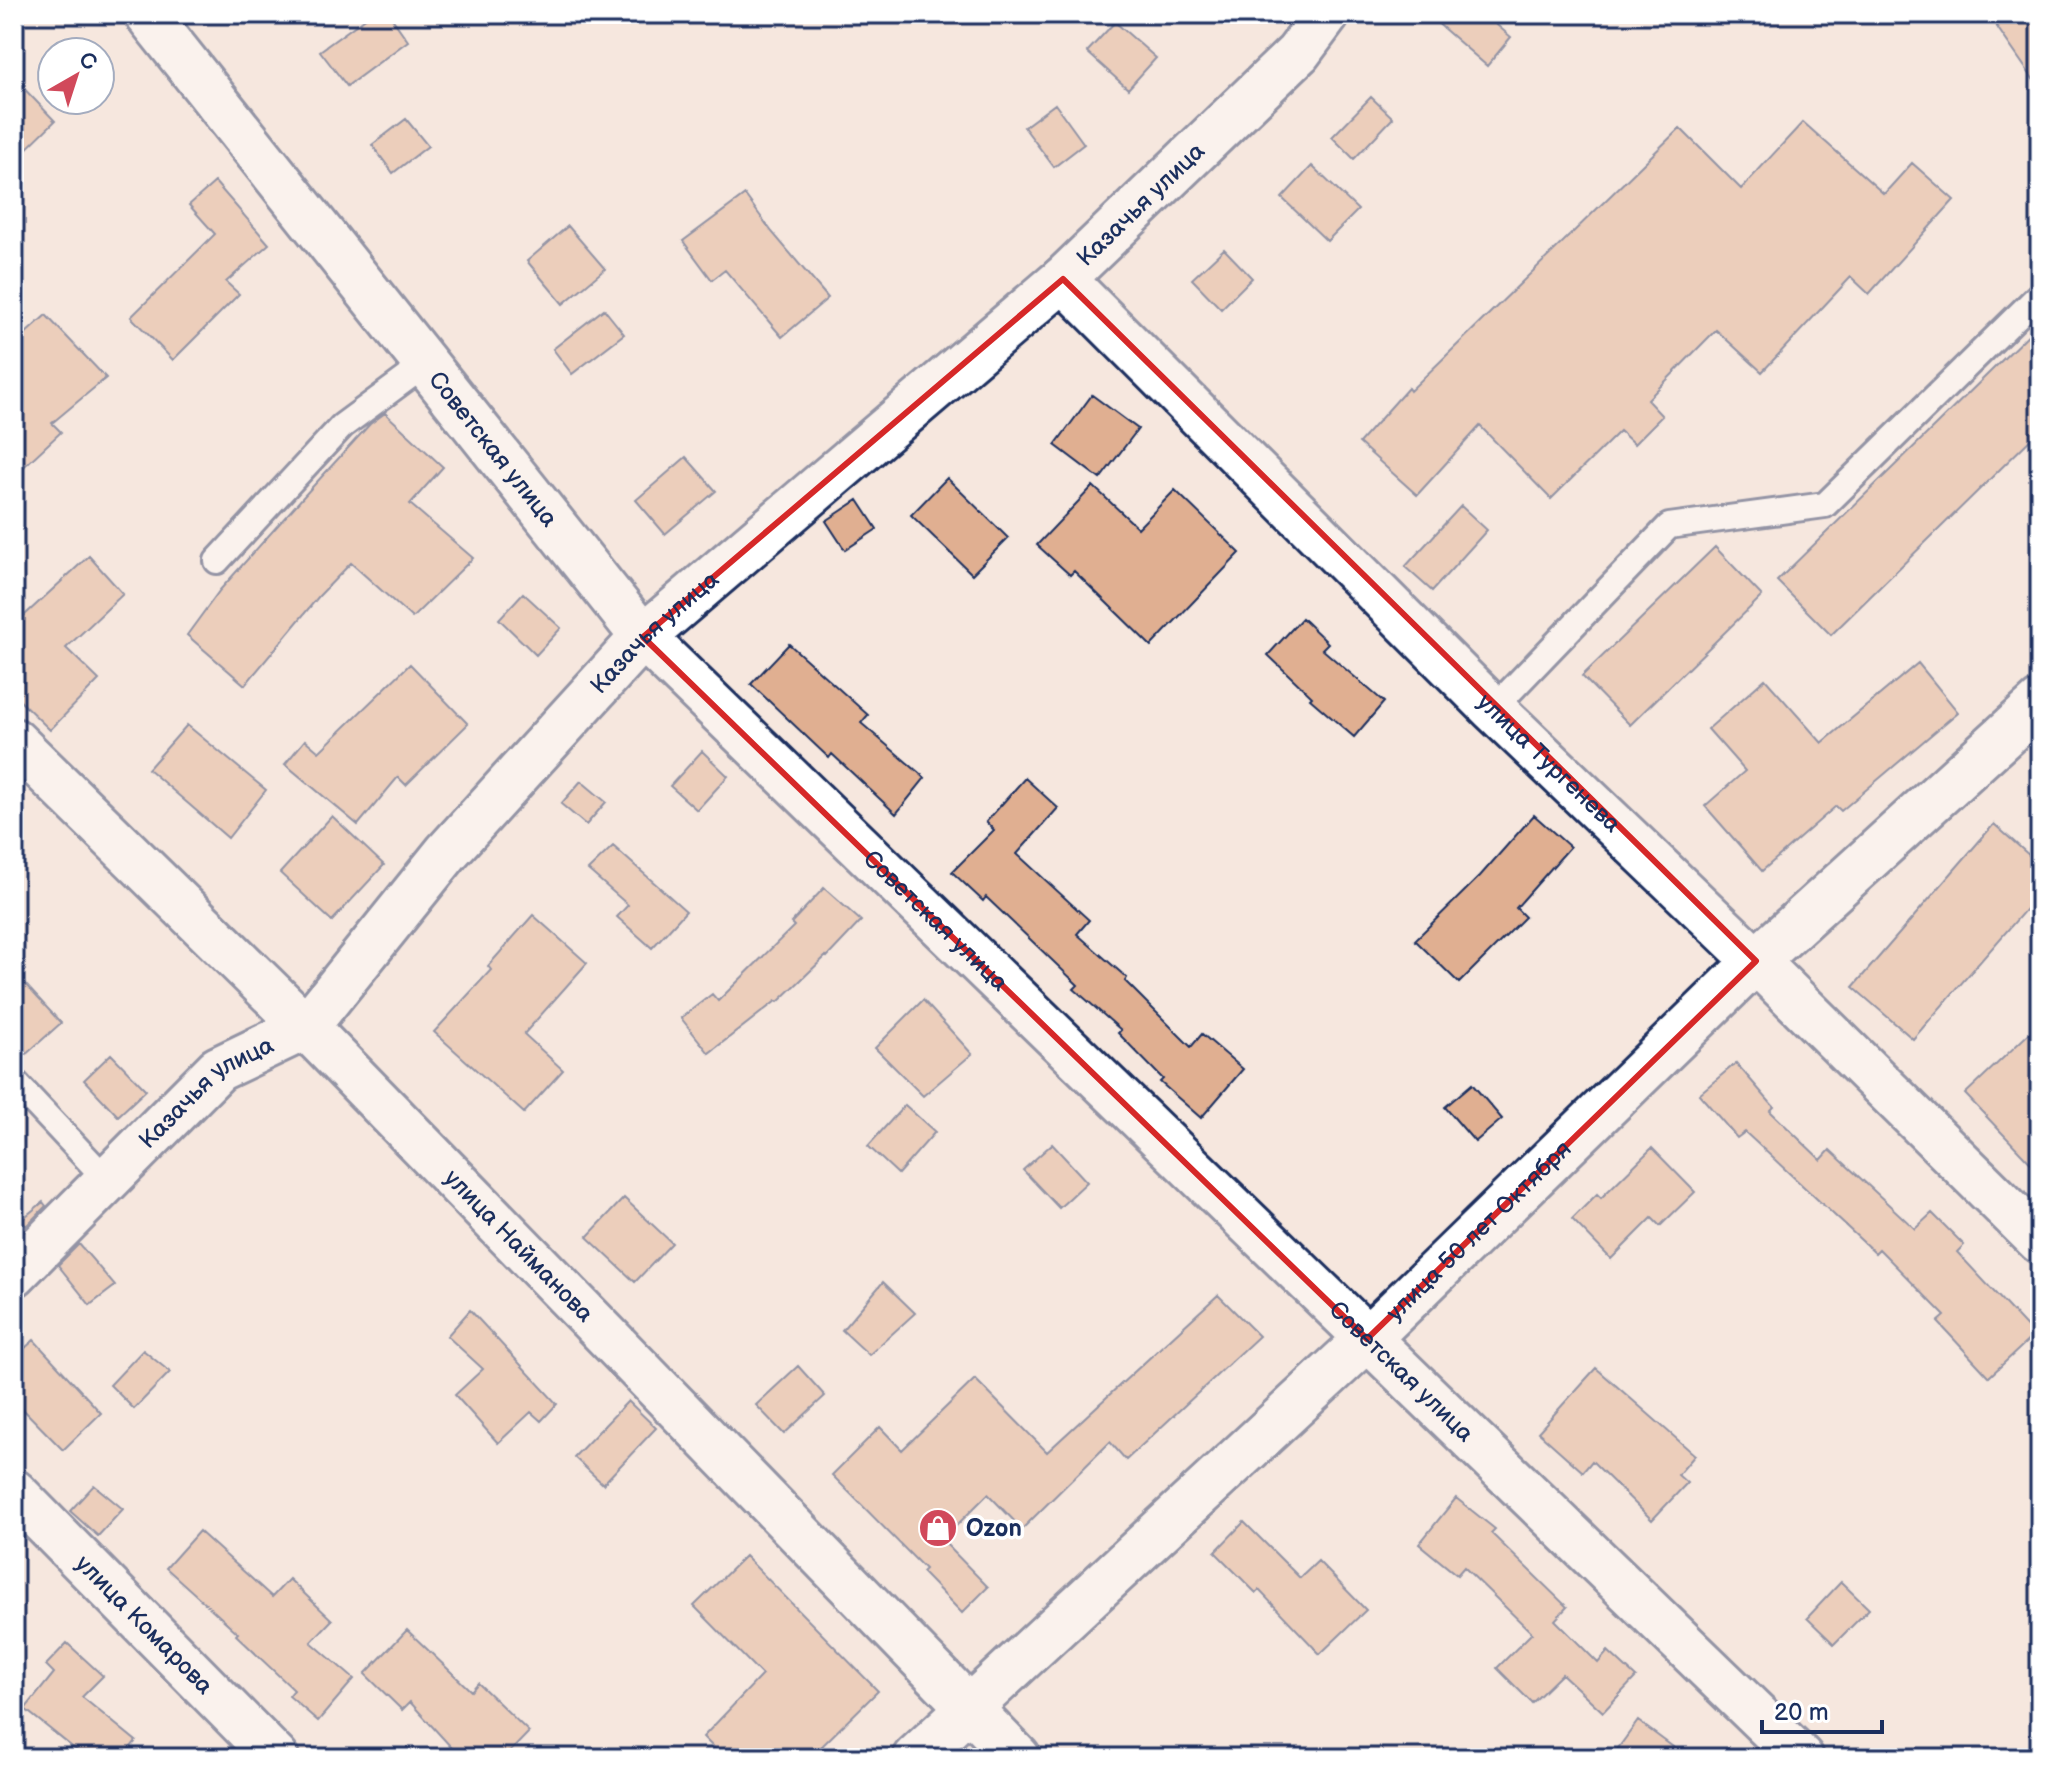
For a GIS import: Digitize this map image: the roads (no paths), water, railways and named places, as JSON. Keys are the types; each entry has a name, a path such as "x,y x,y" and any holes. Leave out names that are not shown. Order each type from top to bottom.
{"street":[{"name":"Советская улица","path":"147,14 643,637 1801,1758"},
{"name":"Казачья улица","path":"14,1274 218,1069 306,1027 447,852 643,637 1063,279 1298,53 1327,14"},
{"name":"улица Тургенева","path":"1063,279 1493,709 1756,961 2040,1241"},
{"name":"улица 50 лет Октября","path":"915,1758 1367,1339 1756,961 2040,703"},
{"name":"улица Найманова","path":"14,741 306,1027 1018,1758"},
{"name":"улица Комарова","path":"14,1492 276,1758"}],"lane":[{"path":"1493,709 1669,526 1825,505 2040,294"},
{"path":"217,561 342,426 426,364"},
{"path":"14,1081 107,1180"}],"place":[{"name":"Ozon","path":"938,1528"}]}
